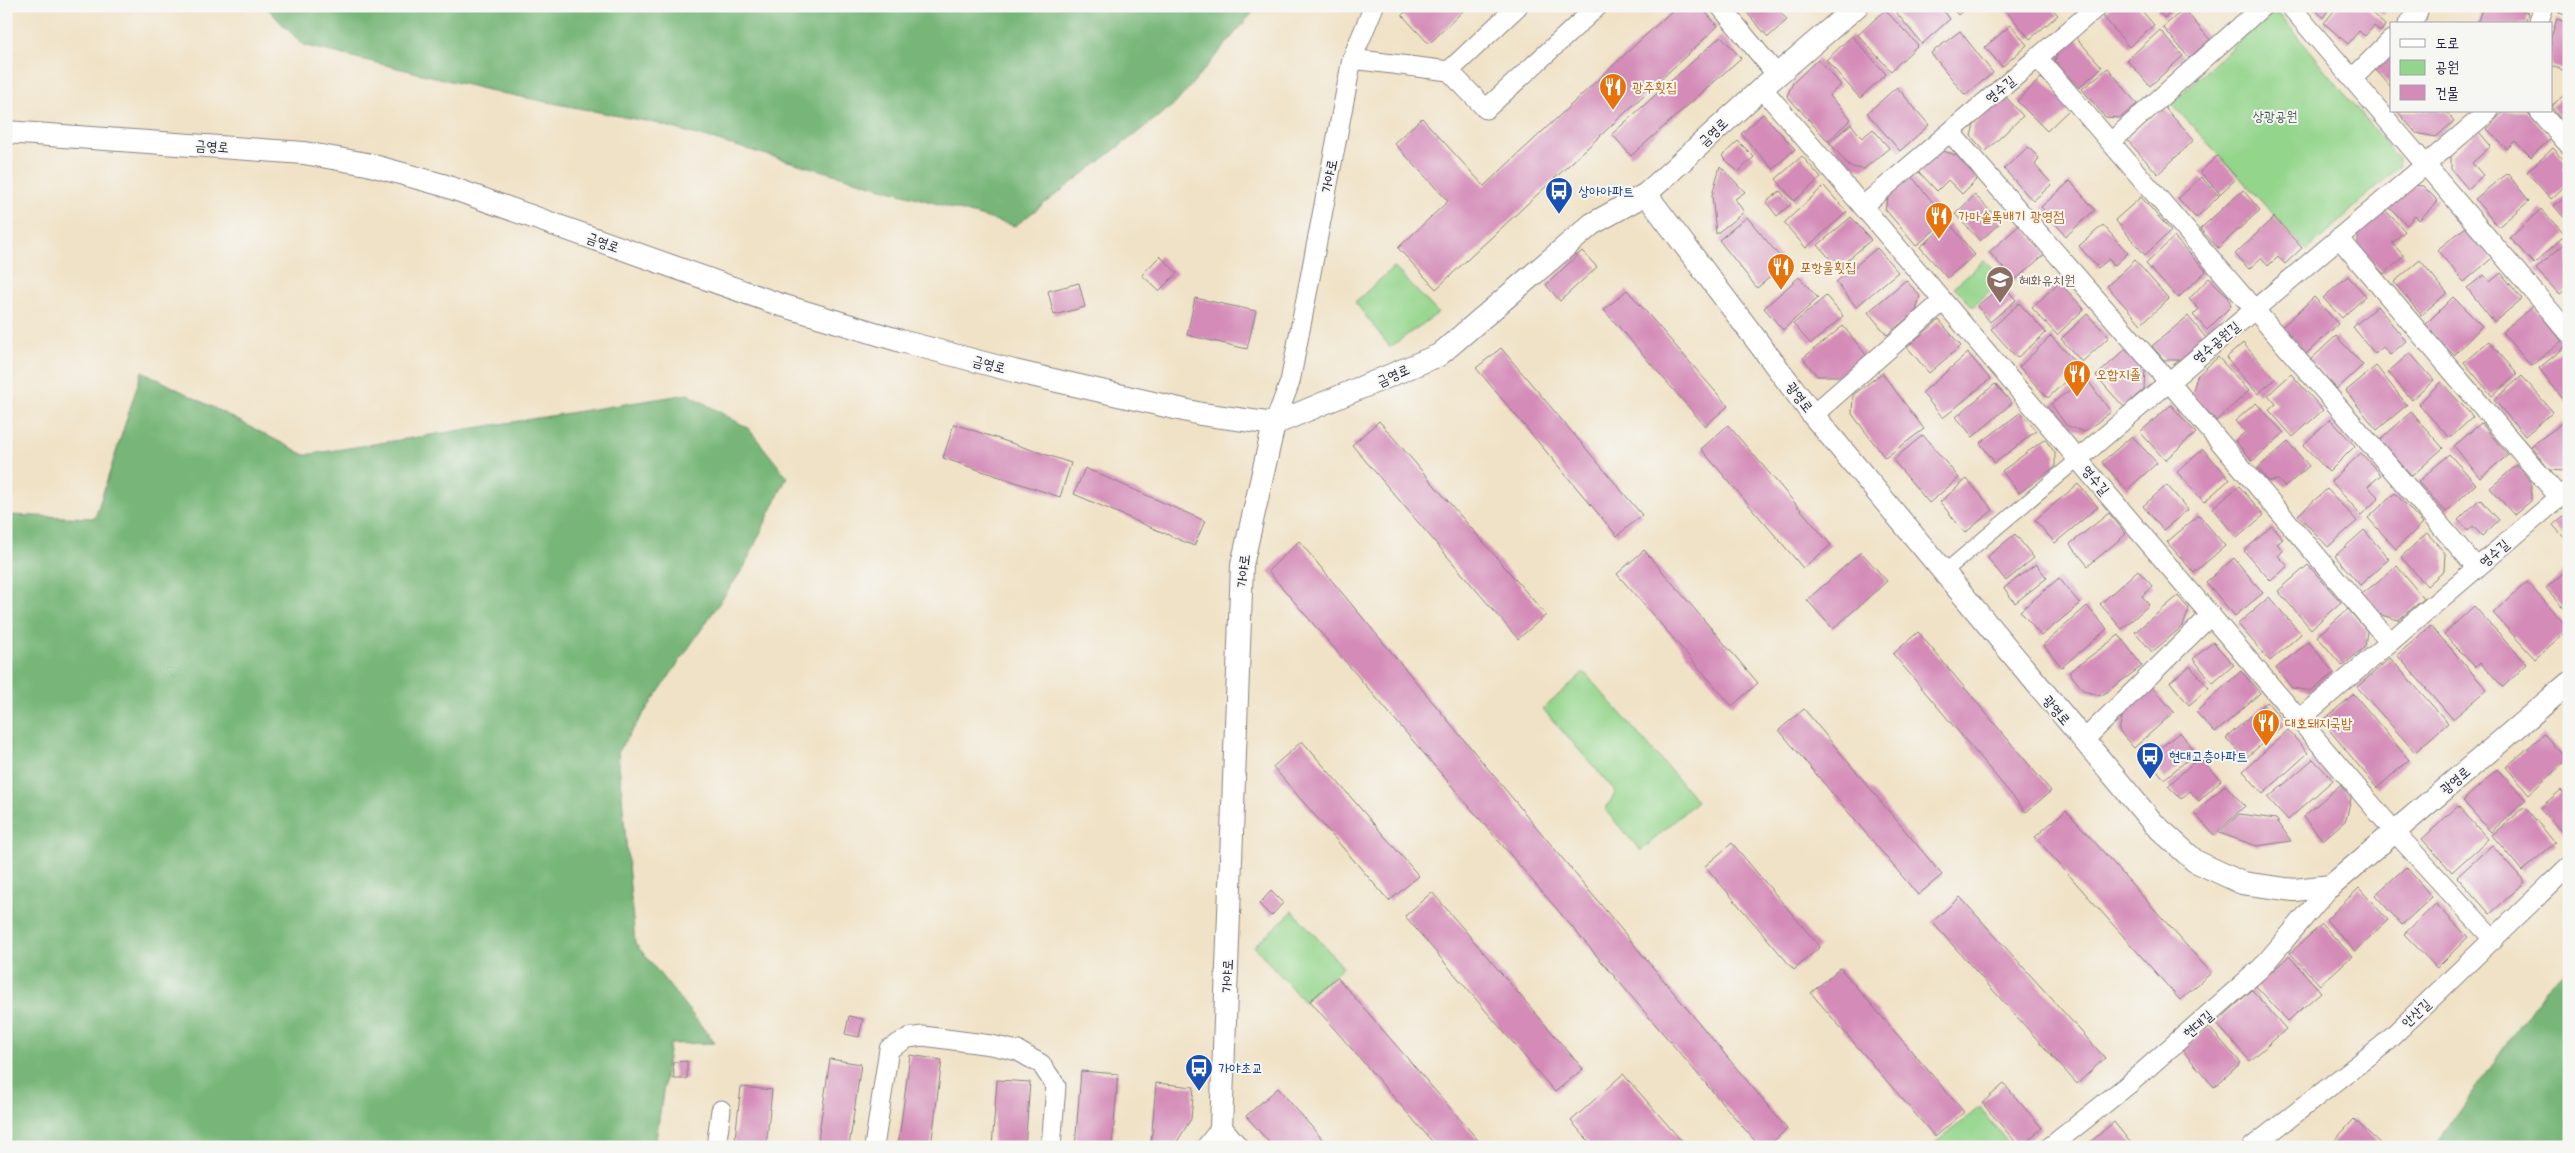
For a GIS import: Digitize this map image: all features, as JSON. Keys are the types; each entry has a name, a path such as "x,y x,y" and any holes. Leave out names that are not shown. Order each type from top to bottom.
{"street":[{"name":"가야로","path":"1221,1128 1242,565 1274,424 1290,382 1352,59 1374,6"},
{"path":"1448,71 1518,6"},
{"path":"1352,59 1448,71 1486,109 1598,6"},
{"path":"1720,6 1770,81 1863,206"},
{"name":"금영로","path":"6,132 304,153 367,164 443,185 778,304 901,341 1014,371 1201,414 1274,424 1439,355 1592,224 1646,194 1770,81 1857,6"},
{"name":"영수길","path":"2098,6 1863,206 2300,719 2564,493"},
{"path":"2112,141 2263,6"},
{"path":"2290,6 2569,332"},
{"path":"2410,22 2417,15 2420,6"},
{"path":"2539,22 2544,6"},
{"path":"2352,78 2390,41"},
{"path":"2038,57 2477,568"},
{"name":"영수공원길","path":"1943,573 2488,112"},
{"path":"2540,112 2569,145"},
{"path":"1950,132 2169,382 2389,641"},
{"name":"광영로","path":"1646,194 1814,416 1943,573 2153,823 2195,861 2242,883 2294,890 2331,886 2569,683"},
{"path":"2339,238 2564,493"},
{"path":"1814,416 1943,300"},
{"path":"2083,741 2211,615"},
{"path":"2300,719 2394,831 2494,940"},
{"name":"안산길","path":"2252,1147 2382,1045 2494,940 2569,866"},
{"name":"현대길","path":"2057,1144 2129,1084 2260,968 2331,886"},
{"path":"874,1147 890,1049 908,1038 923,1036 991,1045 1018,1051 1041,1064 1056,1086 1051,1147"},
{"path":"716,1147 721,1110"},
{"path":"1206,1147 1221,1128 1237,1147"}],"green space":[{"path":"265,6 1258,6 1176,103 1015,226 655,123 496,92 303,45"},
{"name":"상광공원","path":"2271,12 2281,16 2398,159 2398,167 2307,251 2171,103"},
{"path":"1984,260 2002,279 1973,307 1954,287"},
{"path":"1394,267 1438,313 1390,347 1355,302"},
{"path":"142,371 305,455 688,394 748,428 787,477 744,567 618,751 635,943 715,1043 670,1044 656,1140 665,1147 6,1147 6,515 95,518"},
{"path":"1584,672 1697,801 1641,851 1605,810 1616,792 1543,709"},
{"path":"1293,911 1343,967 1304,1002 1254,946"},
{"path":"2569,967 2569,1147 2434,1147 2546,988"},
{"path":"1980,1107 2011,1147 1930,1147"}],"building":[{"path":"1411,6 1468,6 1429,44 1402,15"},
{"path":"1677,6 1700,6 1718,26 1436,289 1398,248 1448,201 1394,143 1422,118 1484,186"},
{"path":"1741,6 1775,6 1787,20 1768,37"},
{"path":"1891,6 1940,6 1950,19 1922,44"},
{"path":"1950,6 1968,6 1958,15"},
{"path":"2002,6 2050,6 2058,15 2030,39"},
{"path":"2112,6 2138,6 2154,25 2129,47 2102,15"},
{"path":"2161,6 2179,6 2164,18 2157,10"},
{"path":"2236,6 2246,6 2241,11"},
{"path":"2313,6 2331,6 2323,18"},
{"path":"2338,6 2364,6 2385,25 2381,32 2374,26 2365,36 2359,31 2348,44 2324,23"},
{"path":"2371,6 2390,6 2383,15"},
{"path":"2483,6 2507,6 2528,13 2526,22 2478,22"},
{"path":"2561,6 2569,6 2569,16 2559,13"},
{"path":"2184,9 2210,40 2189,58 2163,27"},
{"path":"1885,10 1918,45 1891,71 1858,35"},
{"path":"2557,19 2569,23 2569,72 2552,66 2552,34"},
{"path":"2011,25 2027,45 2002,67 1985,47"},
{"path":"2160,30 2183,56 2150,86 2127,60"},
{"path":"1960,31 1993,73 1965,95 1931,53"},
{"path":"2073,34 2102,67 2079,88 2055,61 2059,47"},
{"path":"1721,36 1741,58 1631,156 1612,134"},
{"path":"1852,36 1886,74 1860,98 1826,60"},
{"path":"2390,53 2390,86 2374,68"},
{"path":"1818,59 1841,85 1829,95 1851,119 1828,141 1787,96 1793,83"},
{"path":"2108,68 2137,104 2120,118 2105,117 2082,89"},
{"path":"2041,78 2071,108 2047,131 2017,101"},
{"path":"1897,87 1929,125 1900,151 1867,113"},
{"path":"2569,91 2569,131 2552,107 2552,105"},
{"path":"2005,96 2023,116 1985,152 1971,136 1974,125"},
{"path":"2164,107 2194,140 2158,174 2127,140"},
{"path":"2398,112 2447,112 2454,121 2436,137 2416,133"},
{"path":"2503,112 2526,112 2551,138 2531,157 2515,141 2507,149 2487,129"},
{"path":"1763,114 1795,149 1773,169 1741,134"},
{"path":"1851,124 1862,138 1873,129 1889,148 1864,169 1850,167 1829,142"},
{"path":"2479,132 2491,146 2472,163 2483,175 2468,189 2451,169 2451,156"},
{"path":"1738,141 1754,157 1738,172 1722,156"},
{"path":"2028,147 2039,158 2035,165 2052,184 2033,201 2004,169"},
{"path":"2553,148 2568,164 2563,168 2569,174 2569,182 2551,199 2527,172"},
{"path":"1940,150 1956,155 1978,178 1962,194 1948,180 1937,191 1918,171"},
{"path":"1802,156 1821,178 1794,201 1776,179"},
{"path":"2217,156 2237,178 2220,194 2200,172"},
{"path":"1720,166 1745,192 1735,199 1744,212 1716,234 1712,195"},
{"path":"2507,173 2529,201 2498,227 2475,199"},
{"path":"1911,176 1947,219 1916,246 1885,209 1889,194"},
{"path":"2201,177 2219,196 2196,218 2178,199"},
{"path":"2070,181 2095,210 2066,236 2041,207"},
{"path":"2409,185 2423,186 2438,201 2419,220 2415,216 2407,225 2388,206"},
{"path":"1824,186 1847,212 1806,248 1784,223"},
{"path":"2243,190 2260,210 2218,248 2200,229"},
{"path":"1780,191 1791,204 1777,216 1766,202"},
{"path":"2569,193 2569,223 2554,206"},
{"path":"1975,195 2001,222 1980,241 1955,214"},
{"path":"2141,197 2171,231 2145,255 2115,220"},
{"path":"2384,209 2405,231 2392,243 2404,256 2384,274 2358,246 2358,232"},
{"path":"2541,209 2565,235 2534,264 2510,238"},
{"path":"1747,217 1786,264 1757,288 1719,240"},
{"path":"1851,217 1871,240 1838,268 1818,245"},
{"path":"2274,217 2302,248 2285,264 2278,256 2268,266 2261,258 2249,269 2235,254"},
{"path":"1949,223 1975,255 1947,278 1920,247"},
{"path":"2021,224 2046,253 2014,281 1989,252"},
{"path":"2103,225 2128,253 2114,266 2109,259 2098,268 2079,246"},
{"path":"2466,227 2492,258 2464,282 2437,250"},
{"path":"2174,237 2206,271 2178,298 2146,264"},
{"path":"2565,243 2569,247 2569,288 2560,295 2536,269"},
{"path":"1877,248 1898,272 1856,307 1836,282"},
{"path":"1582,251 1597,267 1560,301 1546,285"},
{"path":"1160,256 1177,273 1159,291 1142,275"},
{"path":"2135,260 2169,299 2141,324 2107,286"},
{"path":"2420,260 2447,293 2421,315 2394,282"},
{"path":"2501,273 2522,299 2494,322 2467,288 2484,275 2490,282"},
{"path":"2348,276 2366,296 2342,318 2323,298"},
{"path":"1799,277 1818,298 1783,330 1764,308"},
{"path":"2209,278 2228,296 2231,306 2207,330 2193,315 2199,309 2189,299"},
{"path":"1906,280 1920,296 1916,311 1887,335 1868,312"},
{"path":"2059,282 2084,309 2057,335 2032,308"},
{"path":"1079,283 1085,307 1054,315 1048,291"},
{"path":"2003,285 2016,300 1990,322 1977,306"},
{"path":"1627,290 1728,406 1705,426 1604,310"},
{"path":"1826,296 1843,316 1811,344 1793,324"},
{"path":"2314,297 2338,324 2306,354 2282,327"},
{"path":"2453,297 2482,326 2454,355 2424,326"},
{"path":"1195,298 1256,311 1247,349 1187,335"},
{"path":"2569,300 2569,310 2564,305"},
{"path":"2019,303 2046,333 2017,358 1991,329"},
{"path":"2377,306 2406,341 2390,355 2383,347 2375,354 2353,327"},
{"path":"2533,306 2562,341 2531,366 2502,332"},
{"path":"2087,314 2109,337 2082,362 2061,339"},
{"path":"2188,316 2206,338 2180,360 2164,360 2152,346"},
{"path":"1939,320 1961,346 1929,373 1907,347"},
{"path":"1843,326 1867,356 1842,376 1817,376 1803,358"},
{"path":"2051,336 2080,367 2048,398 2019,367"},
{"path":"2336,336 2363,365 2337,389 2310,360"},
{"path":"2489,341 2517,374 2492,396 2464,362"},
{"path":"2243,343 2275,379 2258,394 2226,358"},
{"path":"2565,347 2569,352 2569,401 2566,403 2539,368"},
{"path":"1501,348 1642,515 1617,536 1476,368"},
{"path":"2127,348 2145,369 2144,389 2124,407 2096,376"},
{"path":"1968,353 1990,379 1943,418 1922,393"},
{"path":"2410,353 2434,380 2412,400 2388,372"},
{"path":"2218,357 2249,391 2216,421 2192,394 2197,376"},
{"path":"2376,366 2407,405 2377,430 2346,391"},
{"path":"1882,373 1924,429 1885,458 1852,414 1853,395"},
{"path":"2291,374 2323,410 2293,437 2269,410 2276,404 2268,395"},
{"path":"2522,376 2553,412 2525,436 2494,400"},
{"path":"2086,378 2111,412 2084,432 2066,425 2051,404"},
{"path":"2441,382 2473,417 2450,438 2418,404"},
{"path":"1995,384 2012,403 1973,437 1956,417"},
{"path":"2256,403 2284,433 2253,461 2235,441 2245,432 2235,421"},
{"path":"2171,405 2196,433 2165,460 2140,432"},
{"path":"2021,412 2036,431 1995,463 1980,443"},
{"path":"2411,412 2443,448 2412,476 2380,440"},
{"path":"2330,419 2355,446 2329,472 2303,445"},
{"path":"2568,419 2569,468 2565,471 2549,470 2531,446"},
{"path":"1379,421 1546,615 1518,639 1352,445"},
{"path":"2481,423 2508,455 2480,478 2454,446"},
{"path":"954,424 1071,463 1060,497 943,458"},
{"path":"1728,425 1831,545 1803,568 1701,449"},
{"path":"1923,435 1959,478 1929,503 1893,460"},
{"path":"2132,436 2157,463 2127,490 2102,462"},
{"path":"2045,439 2055,453 2055,467 2019,493 2002,471"},
{"path":"2288,442 2309,466 2285,487 2278,480 2268,481 2258,468"},
{"path":"2203,449 2230,479 2204,502 2177,472"},
{"path":"2361,453 2381,475 2368,486 2379,498 2361,515 2331,481"},
{"path":"2449,454 2476,484 2446,512 2418,482"},
{"path":"2517,465 2531,482 2531,501 2514,515 2490,488"},
{"path":"1085,468 1205,521 1194,546 1074,494"},
{"path":"1967,479 1993,510 1965,533 1940,502"},
{"path":"2078,484 2098,507 2055,543 2035,520"},
{"path":"2167,485 2188,510 2163,530 2143,506"},
{"path":"2239,486 2264,515 2237,538 2212,508"},
{"path":"2327,489 2357,521 2328,547 2298,515"},
{"path":"2395,493 2423,523 2396,549 2368,518"},
{"path":"2480,499 2499,520 2482,536 2473,526 2468,531 2458,520"},
{"path":"2569,511 2569,543 2553,525"},
{"path":"2109,513 2126,534 2088,566 2070,544"},
{"path":"2199,515 2225,546 2194,573 2167,542"},
{"path":"2272,526 2283,539 2277,544 2283,551 2278,556 2288,566 2271,581 2244,551"},
{"path":"2364,530 2389,559 2360,585 2335,556"},
{"path":"2427,533 2445,553 2444,571 2427,586 2401,557"},
{"path":"2015,534 2034,558 2006,581 1987,557"},
{"path":"1299,541 1787,1129 1767,1147 1760,1147 1268,571"},
{"path":"1644,550 1758,683 1732,706 1617,574"},
{"path":"1861,552 1887,581 1833,629 1807,600"},
{"path":"2234,558 2263,593 2235,616 2206,582"},
{"path":"2036,564 2047,578 2015,603 2004,588"},
{"path":"2308,565 2341,602 2311,629 2278,591"},
{"path":"2397,566 2424,599 2398,620 2378,614 2362,594"},
{"path":"2569,568 2569,614 2546,588"},
{"path":"2138,570 2153,587 2142,596 2149,605 2122,629 2100,604"},
{"path":"2059,578 2080,604 2041,636 2020,611"},
{"path":"2527,582 2569,629 2535,659 2493,613"},
{"path":"2178,596 2189,609 2183,626 2152,652 2135,632"},
{"path":"2269,597 2301,634 2270,661 2238,624"},
{"path":"2087,606 2107,629 2062,667 2043,645"},
{"path":"2474,606 2527,664 2503,687 2480,662 2475,667 2444,634"},
{"path":"2348,609 2367,631 2365,647 2342,666 2317,636"},
{"path":"2431,626 2487,690 2453,719 2397,655"},
{"path":"1918,632 2051,791 2026,812 1893,654"},
{"path":"2119,635 2142,666 2101,696 2084,691 2069,672"},
{"path":"2213,642 2234,665 2213,683 2193,659"},
{"path":"2309,642 2334,673 2312,691 2292,688 2276,668"},
{"path":"2390,658 2448,723 2415,752 2357,687"},
{"path":"2190,666 2209,688 2189,705 2170,682"},
{"path":"2241,671 2260,693 2215,733 2196,712"},
{"path":"2152,687 2174,712 2134,748 2119,731 2123,713"},
{"path":"2354,694 2409,760 2377,788 2322,721"},
{"path":"2267,702 2285,723 2245,759 2226,738"},
{"path":"1804,709 1942,875 1918,895 1779,730"},
{"path":"2288,730 2308,753 2263,794 2243,771"},
{"path":"2180,732 2196,753 2164,779 2148,758"},
{"path":"2544,734 2567,760 2529,794 2506,767"},
{"path":"1302,741 1419,876 1389,901 1273,767"},
{"path":"2199,757 2221,780 2199,801 2190,791 2181,799 2168,786"},
{"path":"2313,759 2333,780 2288,820 2268,798"},
{"path":"2497,769 2526,800 2491,832 2463,801"},
{"path":"2225,785 2245,806 2214,835 2194,813"},
{"path":"2340,785 2351,798 2346,820 2323,840 2303,817"},
{"path":"2561,790 2569,799 2569,840 2540,808"},
{"path":"2458,806 2488,839 2452,872 2422,839"},
{"path":"2525,807 2555,843 2522,871 2492,835"},
{"path":"2066,810 2211,973 2180,1000 2035,837"},
{"path":"2239,814 2276,819 2291,841 2257,846 2219,833"},
{"path":"1732,843 1820,947 1794,970 1705,866"},
{"path":"2492,845 2525,882 2490,914 2457,877"},
{"path":"2406,867 2432,897 2402,925 2375,895"},
{"path":"2359,888 2388,920 2355,951 2326,920"},
{"path":"1271,891 1283,903 1271,916 1259,904"},
{"path":"1432,892 1583,1069 1555,1092 1405,916"},
{"path":"1960,897 2105,1058 2077,1084 1932,922"},
{"path":"2436,904 2468,937 2437,968 2404,934"},
{"path":"2322,924 2352,956 2320,985 2290,953"},
{"path":"2289,956 2321,992 2288,1021 2256,986"},
{"path":"1840,968 1964,1112 1935,1137 1811,993"},
{"path":"1337,977 1484,1147 1437,1147 1310,1001"},
{"path":"2252,990 2286,1029 2250,1061 2216,1023"},
{"path":"849,1016 863,1019 859,1037 845,1034"},
{"path":"2209,1027 2241,1063 2214,1087 2182,1050"},
{"path":"910,1055 942,1060 931,1147 898,1147"},
{"path":"830,1059 861,1064 849,1147 817,1147"},
{"path":"687,1061 687,1079 674,1079 673,1062"},
{"path":"1081,1071 1118,1074 1112,1147 1075,1147"},
{"path":"1623,1074 1687,1147 1594,1147 1571,1121"},
{"path":"997,1080 1030,1082 1025,1147 992,1147"},
{"path":"1156,1083 1194,1087 1191,1119 1175,1145 1151,1143"},
{"path":"2004,1084 2042,1128 2020,1147 1982,1103"},
{"path":"741,1087 772,1090 766,1147 734,1147"},
{"path":"1278,1088 1329,1147 1273,1147 1246,1116"},
{"path":"2354,1119 2384,1147 2329,1147"},
{"path":"2114,1122 2134,1147 2084,1147"}],"place":[{"name":"광주횟집","path":"1613,111"},
{"name":"상아아파트","path":"1559,215"},
{"name":"가마솥뚝배기 광영점","path":"1939,240"},
{"name":"포항물횟집","path":"1781,291"},
{"name":"혜화유치원","path":"2000,304"},
{"name":"오합지졸","path":"2077,398"},
{"name":"대호돼지국밥","path":"2266,747"},
{"name":"현대고층아파트","path":"2150,780"},
{"name":"가야초교","path":"1199,1092"}]}
